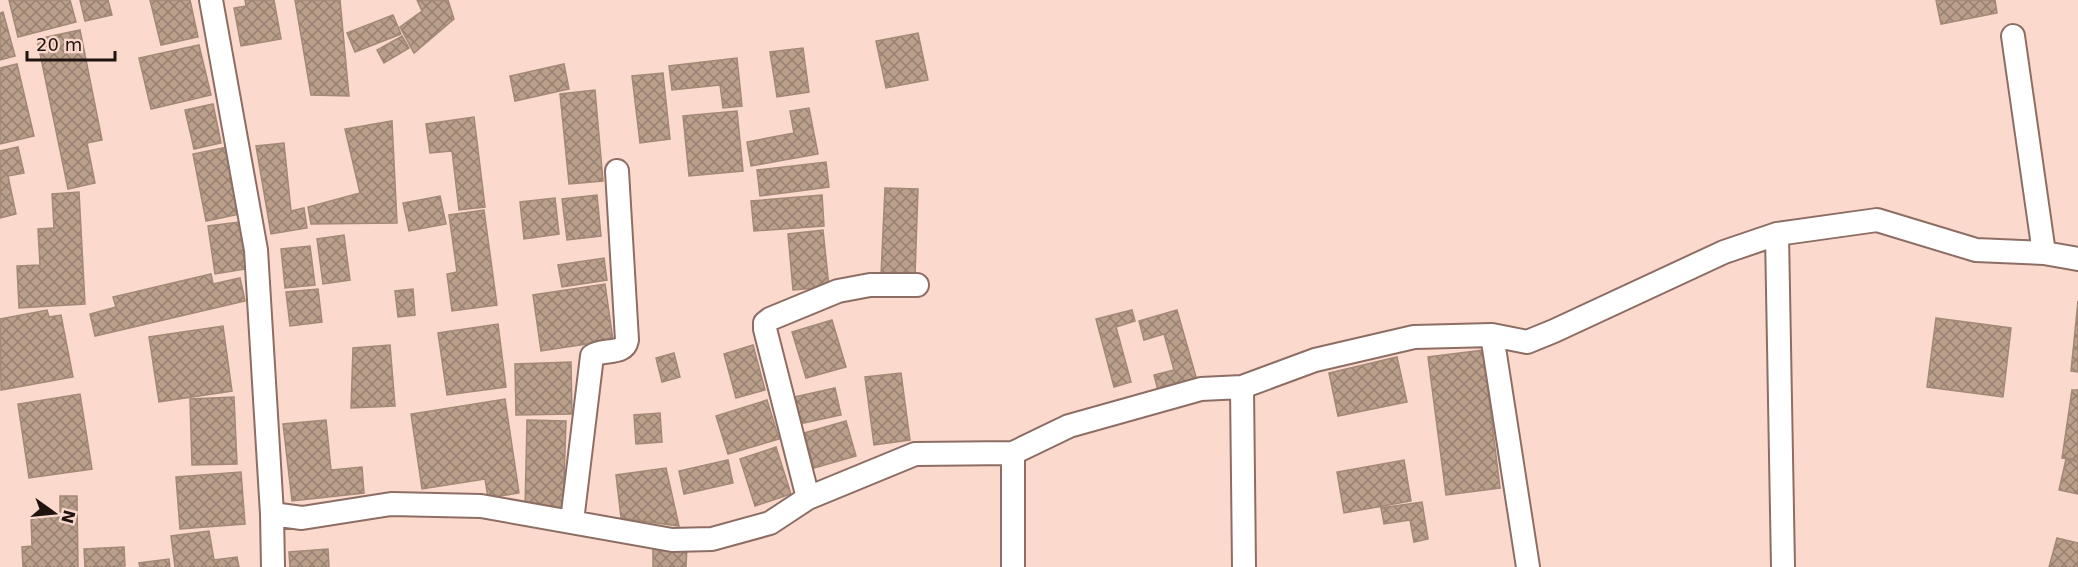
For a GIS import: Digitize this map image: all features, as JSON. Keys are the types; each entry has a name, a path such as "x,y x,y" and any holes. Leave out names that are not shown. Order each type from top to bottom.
{"street":[{"path":"211,0 256,250 272,513 273,567"},
{"path":"2013,36 2044,254"},
{"path":"572,521 592,356 596,353 623,349 627,340 617,171"},
{"path":"272,513 302,518 391,504 470,505 672,540 712,539 770,523 808,498 915,454 1013,453 1069,426 1201,389 1242,387 1315,360 1414,337 1492,335 1527,342 1724,252 1777,234 1877,220 1976,250 2044,254 2078,259"},
{"path":"1777,234 1783,567"},
{"path":"808,498 765,323 838,291 870,285 917,285"},
{"path":"1492,335 1528,567"},
{"path":"1242,387 1244,567"},
{"path":"1013,453 1013,567"}],"building":[{"path":"9,0 70,0 76,22 18,37"},
{"path":"80,0 108,0 112,15 85,21"},
{"path":"150,0 190,0 198,37 161,45"},
{"path":"245,0 274,0 281,39 241,46 234,8 246,6"},
{"path":"295,0 340,0 349,96 311,95"},
{"path":"417,0 448,0 454,19 414,53 400,27 422,11"},
{"path":"1936,0 1995,0 1997,13 1941,24"},
{"path":"3,12 15,56 0,60 0,13"},
{"path":"393,15 401,34 355,52 347,33"},
{"path":"80,30 102,140 87,143 95,183 68,189 37,39"},
{"path":"918,33 928,80 886,88 876,41"},
{"path":"402,36 409,48 384,63 377,50"},
{"path":"199,45 211,95 151,109 139,58"},
{"path":"803,48 809,92 777,97 770,52"},
{"path":"737,58 742,106 723,108 720,85 672,90 669,66"},
{"path":"17,64 34,136 0,144 0,68"},
{"path":"564,64 569,89 515,101 510,76"},
{"path":"663,73 670,139 640,143 632,76"},
{"path":"595,90 603,181 569,184 560,94"},
{"path":"213,104 221,143 194,149 185,110"},
{"path":"809,108 818,154 751,166 747,142 794,133 790,111"},
{"path":"737,111 743,171 689,176 683,116"},
{"path":"474,117 485,207 459,210 452,151 430,153 426,124"},
{"path":"392,121 397,223 311,224 308,207 360,193 345,129"},
{"path":"284,143 291,211 304,208 307,228 271,234 256,146"},
{"path":"18,147 24,173 8,176 16,214 0,218 0,151"},
{"path":"228,147 240,214 206,221 193,154"},
{"path":"826,162 829,187 760,196 757,170"},
{"path":"885,188 918,189 915,276 881,275"},
{"path":"79,192 85,304 19,308 17,266 40,265 38,229 54,228 52,194"},
{"path":"597,195 601,236 567,240 562,199"},
{"path":"822,195 824,226 754,231 751,201"},
{"path":"440,196 446,224 409,231 403,203"},
{"path":"555,198 559,234 524,239 520,202"},
{"path":"484,210 497,305 452,311 447,274 457,272 449,215"},
{"path":"239,222 246,269 215,274 208,226"},
{"path":"823,230 829,287 793,290 788,234"},
{"path":"344,235 350,280 323,284 317,239"},
{"path":"310,246 315,285 285,288 281,249"},
{"path":"604,258 607,280 562,287 558,265"},
{"path":"211,274 213,284 240,278 245,301 95,336 90,314 116,307 113,297"},
{"path":"605,284 613,340 541,351 533,295"},
{"path":"318,289 322,322 290,326 286,292"},
{"path":"413,289 415,315 398,317 395,291"},
{"path":"2078,301 2078,372 2071,371"},
{"path":"47,310 49,317 61,315 73,377 1,390 0,319"},
{"path":"1132,310 1135,321 1116,327 1131,382 1114,387 1096,319"},
{"path":"1177,310 1198,384 1159,394 1154,375 1174,370 1164,334 1144,340 1139,321"},
{"path":"1936,318 2011,328 2003,397 1927,387"},
{"path":"832,320 846,367 806,378 792,332"},
{"path":"498,324 506,387 447,395 438,333"},
{"path":"223,326 232,391 159,402 149,337"},
{"path":"390,345 395,406 351,408 353,348"},
{"path":"753,345 765,390 736,398 724,354"},
{"path":"1483,350 1500,488 1446,495 1428,357"},
{"path":"674,353 680,377 662,382 656,358"},
{"path":"1397,357 1407,402 1338,416 1329,373"},
{"path":"571,362 572,414 516,415 515,364"},
{"path":"901,373 910,440 874,445 865,377"},
{"path":"835,388 841,415 799,424 794,397"},
{"path":"2072,390 2078,390 2078,460 2062,458"},
{"path":"80,394 92,469 29,478 18,404"},
{"path":"234,397 237,464 192,465 190,399"},
{"path":"505,399 519,493 488,498 485,479 422,489 411,414"},
{"path":"767,400 779,439 728,454 716,416"},
{"path":"660,413 662,442 636,444 634,415"},
{"path":"326,420 331,470 362,467 364,493 292,501 283,424"},
{"path":"527,420 566,421 563,509 525,509"},
{"path":"846,421 856,456 814,468 804,433"},
{"path":"776,447 791,494 755,506 740,459"},
{"path":"2066,459 2078,462 2078,494 2059,490"},
{"path":"728,460 733,483 684,494 679,471"},
{"path":"1404,460 1411,501 1344,513 1337,472"},
{"path":"666,468 679,526 621,518 616,475"},
{"path":"241,472 245,524 180,529 176,477"},
{"path":"60,496 77,496 78,567 23,567 22,547 32,546 31,517 60,516"},
{"path":"1422,502 1428,539 1414,542 1410,520 1384,524 1381,508"},
{"path":"209,531 214,560 237,557 239,567 175,567 171,536"},
{"path":"2057,538 2078,543 2078,567 2049,567"},
{"path":"653,546 687,546 686,567 653,567"},
{"path":"124,547 125,566 85,567 84,549"},
{"path":"328,549 329,567 290,567 289,552"},
{"path":"169,559 170,567 140,567 139,563"}]}
